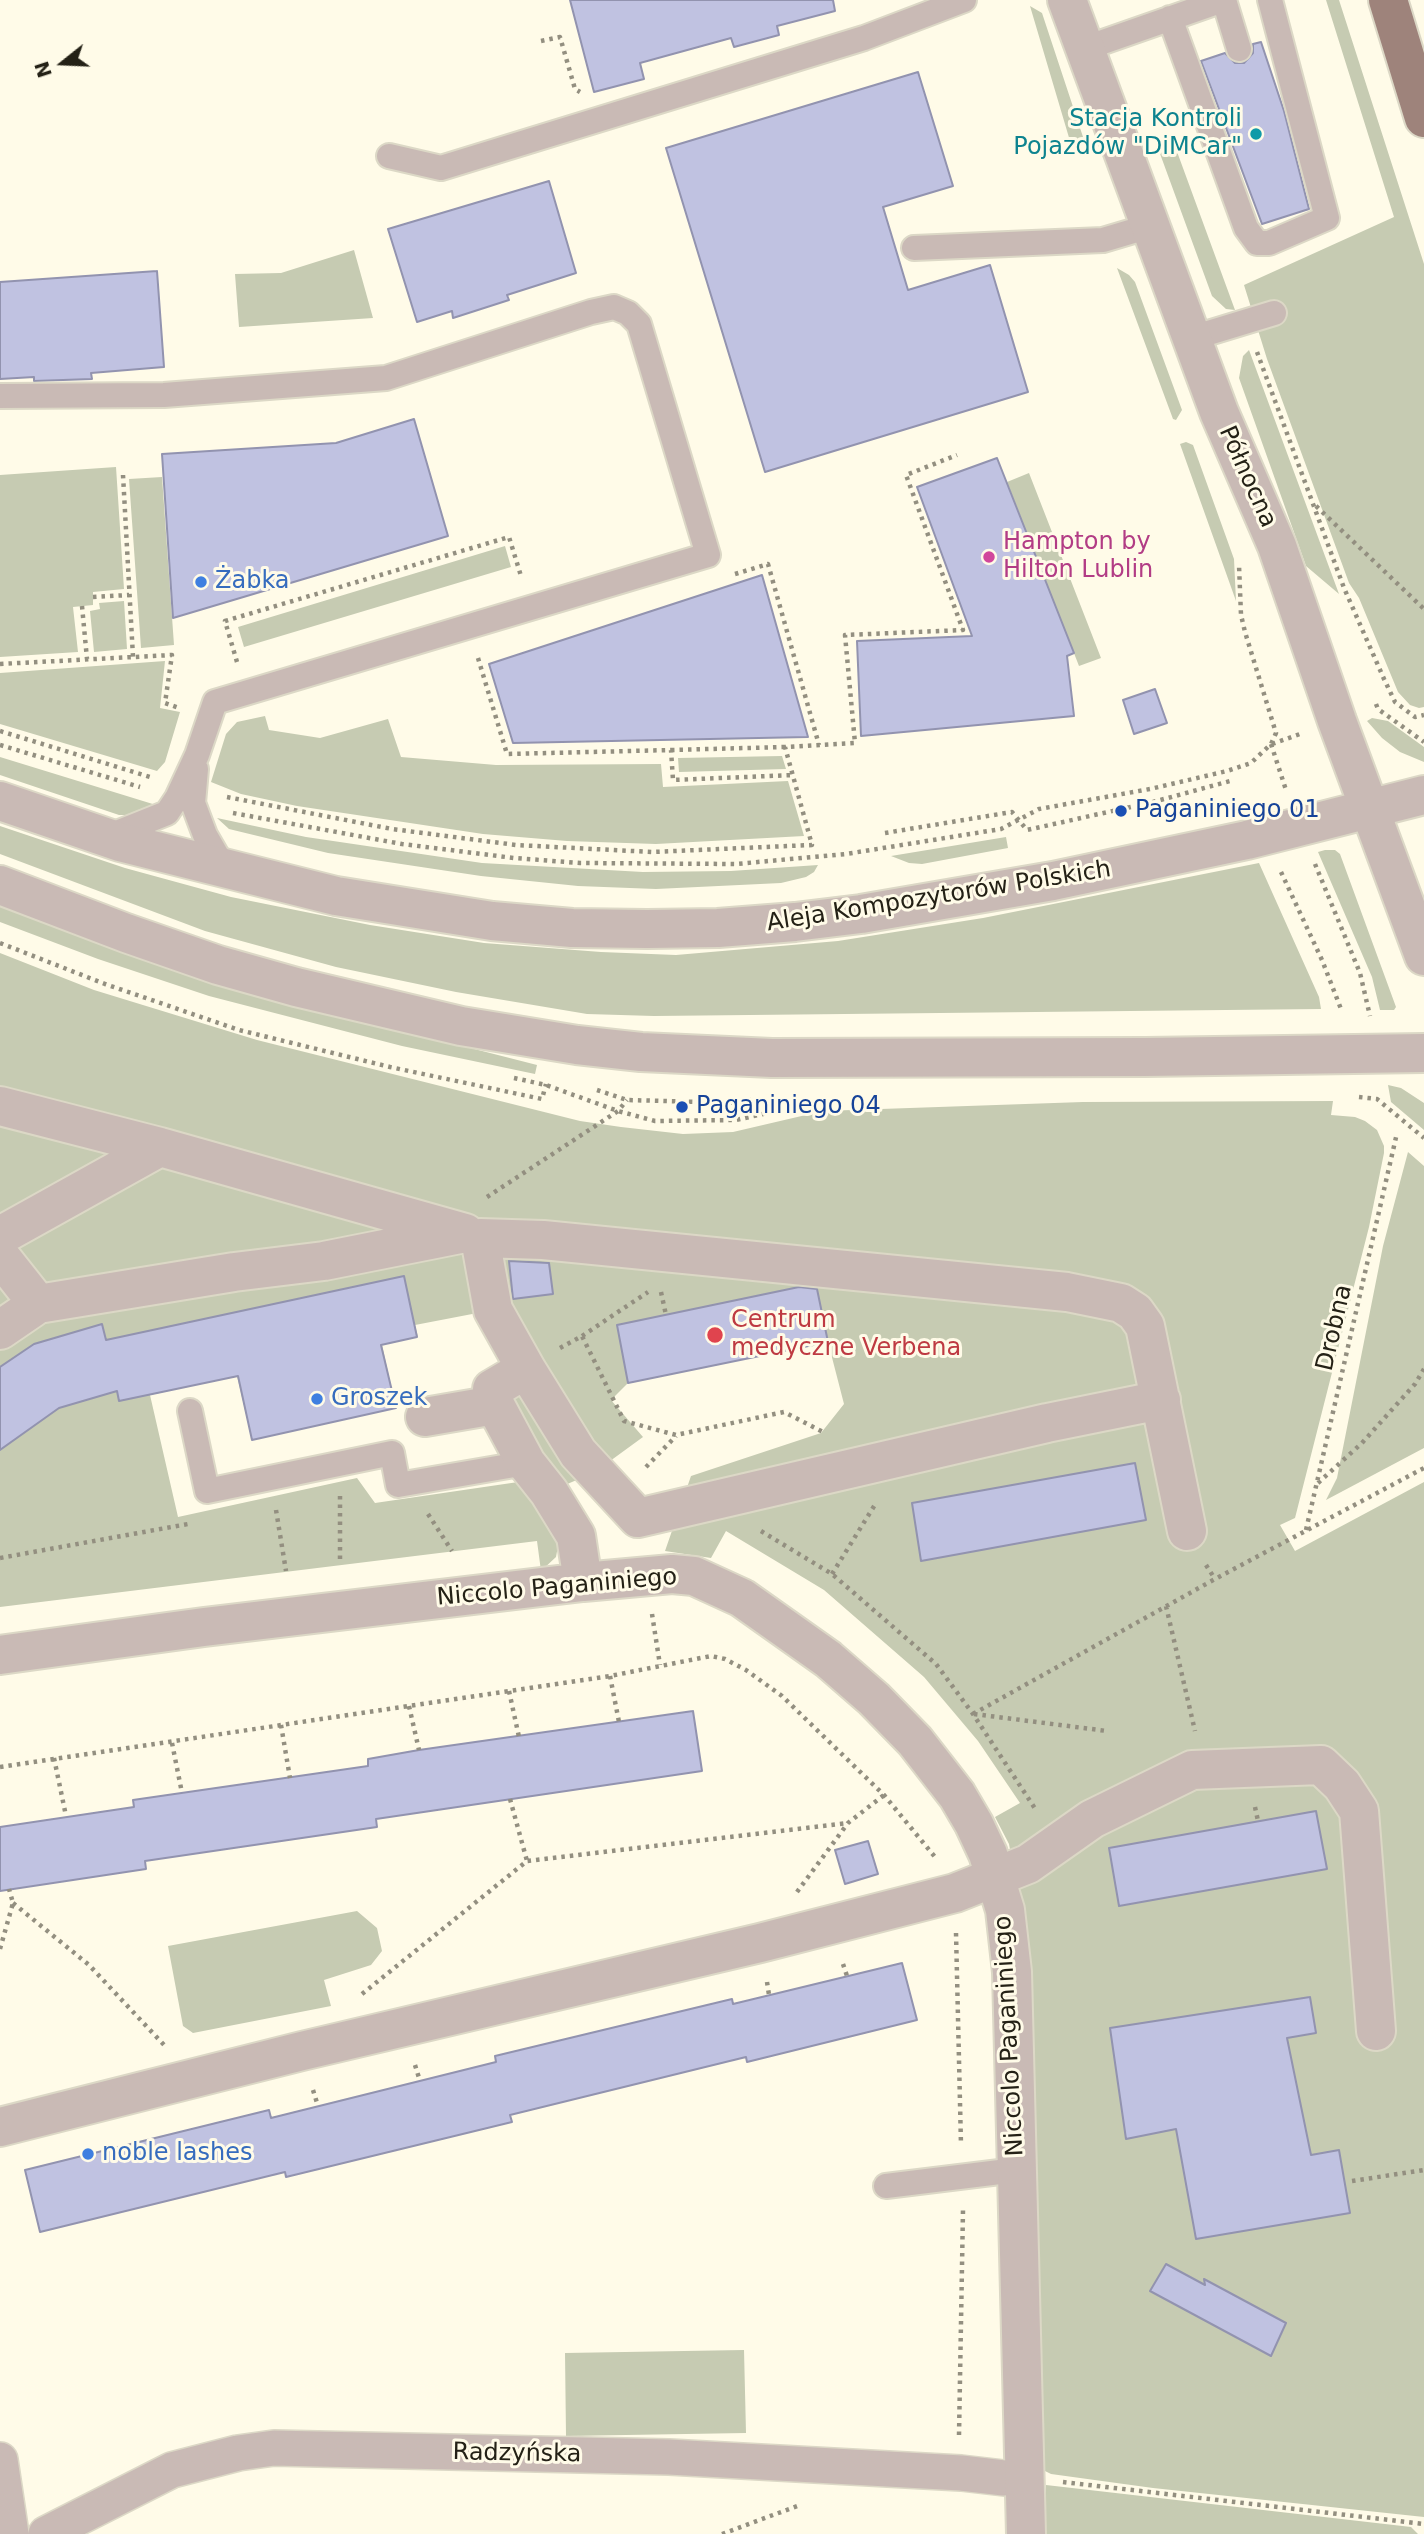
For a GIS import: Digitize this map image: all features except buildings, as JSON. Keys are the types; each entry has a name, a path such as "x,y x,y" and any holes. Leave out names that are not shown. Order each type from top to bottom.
{"main road":[{"path":"1388,0 1424,118"}],"street":[{"name":"Północna","path":"1067,0 1234,449 1277,546 1424,956"},
{"name":"Aleja Kompozytorów Polskich","path":"0,801 107,837 337,896 492,921 572,928 731,927 861,914 1053,881 1188,854 1424,795"},
{"path":"0,885 218,965 296,987 461,1026 577,1045 641,1052 772,1058 1424,1053"},
{"path":"0,1106 160,1147 462,1233 1067,1292 1121,1303 1135,1312 1145,1326 1187,1531"},
{"path":"0,1236 160,1147"},
{"path":"0,1330 38,1304 234,1272 324,1261 462,1233"},
{"path":"462,1233 493,1310 526,1369 578,1453 638,1518 1047,1423 1161,1400"},
{"path":"0,1256 38,1304"},
{"path":"526,1369 492,1389 495,1405 526,1463 549,1492 576,1536 583,1582"},
{"path":"425,1417 495,1405"},
{"name":"Niccolo Paganiniego","path":"0,1656 204,1627 672,1574 694,1576 742,1598 828,1659 874,1699 915,1741 957,1795 969,1814 997,1878 1005,1910 1012,1972 1026,2534"},
{"path":"0,2127 302,2051 760,1943 955,1893 1028,1864 1092,1819 1192,1770 1321,1765 1342,1785 1359,1811 1376,2031"},
{"name":"Radzyńska","path":"46,2534 172,2470 238,2453 274,2448 669,2457 961,2473 1004,2478"},
{"path":"0,2460 11,2534"}],"lane":[{"path":"389,156 441,167 864,38 964,0"},
{"path":"1083,49 1224,0 1239,49"},
{"path":"1170,18 1246,228 1257,243 1269,243 1296,222 1327,218 1270,0"},
{"path":"914,248 1103,240 1150,226"},
{"path":"0,396 164,395 386,378 614,307 628,313 639,324 708,555 215,702 185,801 167,813 107,837"},
{"path":"1192,338 1274,313"},
{"path":"185,801 223,866"},
{"path":"190,1411 207,1491 392,1453 398,1485 526,1463"},
{"path":"886,2186 1016,2170"}],"path":[{"path":"1245,321 1344,588 1395,702 1415,717 1424,715"},
{"path":"478,657 507,754 855,743 845,635 963,630 906,475 957,455"},
{"path":"123,475 133,657"},
{"path":"1313,503 1424,609"},
{"path":"247,693 225,621 458,552 509,537 531,609"},
{"path":"0,745 185,801 402,844 580,863 736,864 846,854 1001,829 1039,809 1150,789 1251,763 1271,744 1276,733 1241,615 1239,560"},
{"path":"728,576 768,564 819,745"},
{"path":"93,597 129,595"},
{"path":"82,606 87,659"},
{"path":"0,664 172,655 164,703 181,709"},
{"path":"0,731 155,778"},
{"path":"1271,744 1279,770"},
{"path":"225,797 392,829 516,845 652,852 812,845 785,747"},
{"path":"671,750 673,780 794,775"},
{"path":"885,832 1012,812 1027,831 1230,781"},
{"path":"1310,852 1360,973 1369,1007"},
{"path":"1275,860 1322,960 1341,1009"},
{"path":"1377,1099 1424,1138"},
{"path":"462,1233 618,1111 627,1100"},
{"name":"Drobna","path":"1306,1530 1398,1133"},
{"path":"659,1284 666,1315"},
{"path":"526,1369 582,1336 624,1421 676,1435 784,1412 895,1458 832,1574"},
{"path":"1317,1483 1362,1443 1415,1384 1424,1369"},
{"path":"646,1465 676,1435"},
{"path":"340,1464 340,1564"},
{"path":"973,1714 1166,1606 1424,1468"},
{"path":"271,1479 286,1571"},
{"path":"409,1483 452,1551"},
{"path":"705,1503 733,1514 832,1574 936,1664 973,1714 1038,1813"},
{"path":"0,1558 188,1524"},
{"path":"1166,1606 1203,1770"},
{"path":"0,1767 610,1676 711,1656 725,1659 746,1670 782,1696 884,1795 941,1864"},
{"path":"610,1676 618,1722"},
{"path":"509,1691 519,1737"},
{"path":"409,1706 419,1750"},
{"path":"973,1714 1107,1731"},
{"path":"281,1725 290,1778"},
{"path":"172,1742 182,1793"},
{"path":"54,1758 66,1816"},
{"path":"760,1943 848,1823 884,1795"},
{"path":"510,1799 527,1861"},
{"path":"357,1998 527,1861 848,1823"},
{"path":"0,1949 13,1903 9,1889"},
{"path":"13,1903 89,1965 164,2043"},
{"path":"1352,2181 1424,2170"},
{"path":"1057,2481 1424,2524"}],"green space":[{"path":"1326,0 1339,0 1424,264 1424,707 1419,708 1410,705 1398,692 1359,598 1349,583 1267,359 1244,285 1394,217"},
{"path":"1030,6 1042,13 1085,143 1078,145 1070,141"},
{"path":"1172,138 1235,310 1226,309 1212,296 1155,140"},
{"path":"354,250 373,318 239,327 235,274 281,273"},
{"path":"1117,268 1135,282 1182,410 1176,420 1173,419"},
{"path":"1249,350 1339,594 1306,566 1239,378 1243,356"},
{"path":"1186,442 1193,445 1234,559 1236,601 1180,444"},
{"path":"116,467 124,589 93,592 93,605 73,607 78,652 0,657 0,475"},
{"path":"1029,473 1101,658 1079,666 1007,482"},
{"path":"162,477 174,645 141,648 129,479"},
{"path":"505,546 511,567 244,647 238,627"},
{"path":"124,601 127,649 94,652 90,611 100,609 99,603"},
{"path":"165,661 160,708 180,712 165,762 157,771 0,724 0,673"},
{"path":"265,716 269,730 320,738 388,719 401,757 496,765 661,764 663,787 788,781 804,836 656,844 567,841 483,834 297,806 241,794 211,782 226,734 237,722"},
{"path":"1372,718 1388,721 1424,747 1424,762 1400,752 1382,738 1367,721"},
{"path":"782,756 786,769 679,772 678,758"},
{"path":"0,757 156,805 131,815 119,815 0,775"},
{"path":"217,818 306,837 482,863 643,872 731,871 818,865 814,872 806,877 781,883 656,889 578,886 481,876 328,853 229,829"},
{"path":"0,826 125,868 231,897 370,925 484,943 676,955 838,941 983,918 1259,863 1319,997 1321,1009 654,1016 587,1014 456,992 336,967 205,931 0,854"},
{"path":"1006,837 1008,848 922,864 909,863 891,856"},
{"path":"1335,850 1340,854 1396,1007 1394,1010 1380,1010 1372,977 1318,852"},
{"path":"0,906 99,944 220,984 537,1065 535,1074 402,1046 209,996 98,959 0,922"},
{"path":"0,953 94,990 257,1040 580,1121 621,1127 683,1134 733,1132 823,1111 1083,1102 1333,1101 1331,1115 1355,1117 1377,1130 1384,1153 1369,1227 1295,1518 1280,1525 1295,1551 1424,1482 1424,2517 1153,2488 1045,2471 1042,2464 1027,1941 1009,1844 995,1817 1020,1803 978,1741 924,1677 824,1590 726,1531 711,1558 665,1551 691,1476 821,1433 844,1404 828,1342 628,1383 611,1400 643,1437 595,1472 549,1492 495,1405 525,1369 493,1310 415,1325 418,1337 382,1345 396,1408 252,1440 237,1376 150,1395 178,1517 357,1478 375,1503 525,1481 554,1533 558,1546 556,1557 541,1571 537,1541 0,1607"},
{"path":"1388,1085 1401,1088 1424,1103 1424,1130 1391,1102"},
{"path":"1408,1152 1424,1166 1424,1448 1326,1500 1337,1478 1383,1246"},
{"path":"357,1911 377,1928 382,1951 371,1965 324,1980 331,2006 193,2033 183,2026 168,1946"},
{"path":"744,2350 746,2433 566,2436 565,2353"},
{"path":"1046,2485 1411,2527 1418,2534 1046,2534"}],"place":[{"name":"Stacja Kontroli Pojazdów \"DiMCar\"","path":"1256,134"},
{"name":"Hampton by Hilton Lublin","path":"989,557"},
{"name":"Żabka","path":"201,582"},
{"name":"Paganiniego 01","path":"1121,811"},
{"name":"Paganiniego 04","path":"682,1107"},
{"name":"Centrum medyczne Verbena","path":"715,1335"},
{"name":"Groszek","path":"317,1399"},
{"name":"noble lashes","path":"88,2154"}]}
